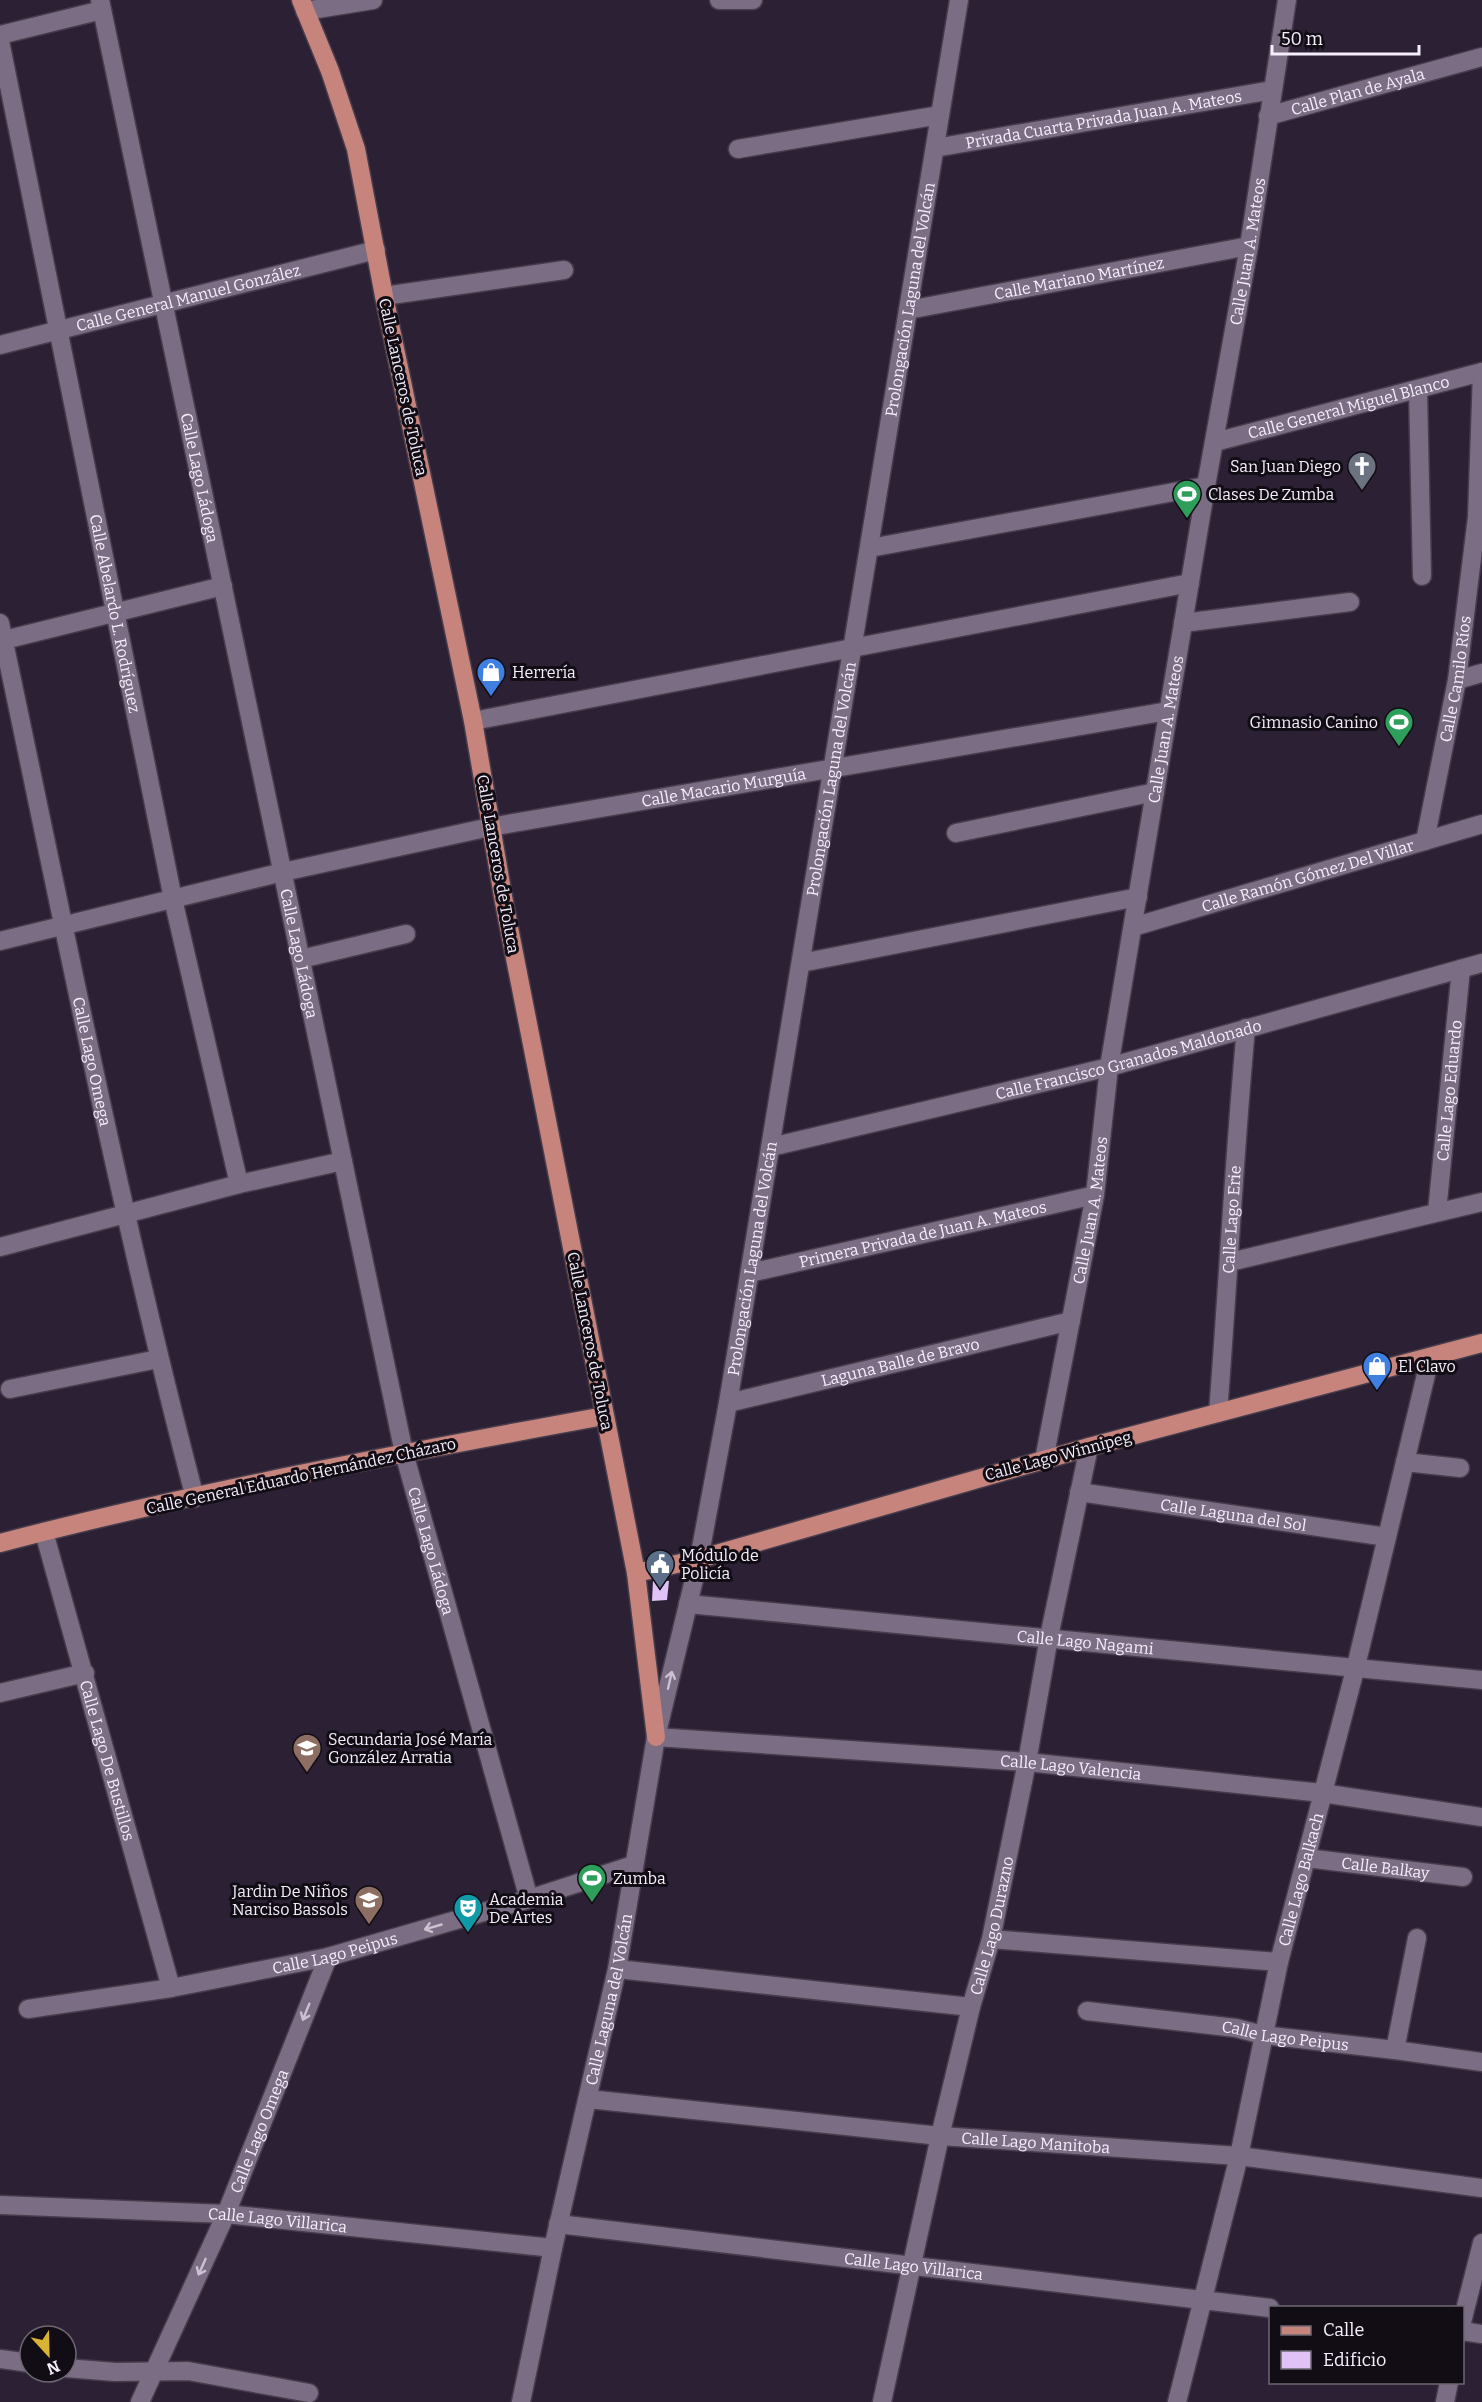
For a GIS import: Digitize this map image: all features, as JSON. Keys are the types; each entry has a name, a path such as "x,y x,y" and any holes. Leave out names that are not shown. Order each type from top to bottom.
{"main road":[{"name":"Calle Lanceros de Toluca","path":"303,5 347,118 356,149 384,296 473,721 490,827 636,1573 656,1737"},
{"name":"Calle Lago Winnipeg","path":"636,1573 699,1558 1089,1447 1482,1343"},
{"name":"Calle General Eduardo Hernández Cházaro","path":"0,1544 44,1532 404,1453 604,1416"}],"street":[{"path":"303,5 373,0"},
{"path":"719,0 753,0"},
{"name":"Prolongación Laguna del Volcán","path":"699,1558 750,1273 959,0"},
{"name":"Calle Juan A. Mateos","path":"1044,1460 1095,1195 1109,1067 1206,486 1249,246 1287,0"},
{"path":"0,35 101,5"},
{"name":"Calle Lago Ládoga","path":"101,5 404,1453 529,1899"},
{"name":"Calle Abelardo L. Rodríguez","path":"0,40 173,899 239,1184"},
{"name":"Calle Plan de Ayala","path":"1268,116 1482,57"},
{"name":"Privada Cuarta Privada Juan A. Mateos","path":"935,148 1272,90"},
{"path":"738,149 940,115"},
{"name":"Calle Mariano Martínez","path":"908,310 1249,246"},
{"name":"Calle General Manuel González","path":"0,345 376,250"},
{"path":"384,296 564,270"},
{"name":"Calle General Miguel Blanco","path":"1215,442 1482,372"},
{"name":"Calle Camilo Ríos","path":"1425,841 1457,680 1479,517 1482,372"},
{"path":"1418,390 1422,576"},
{"path":"870,548 1206,486"},
{"path":"473,721 1190,583"},
{"path":"1,635 117,612 223,586"},
{"path":"1183,623 1350,602"},
{"name":"Calle Lago Omega","path":"1,635 158,1359 195,1498"},
{"path":"1457,680 1482,673"},
{"name":"Calle Macario Murguía","path":"0,941 283,872 490,827 1168,711"},
{"path":"956,833 1155,792"},
{"name":"Calle Ramón Gómez Del Villar","path":"1132,927 1482,824"},
{"path":"801,963 1138,897"},
{"path":"301,959 406,934"},
{"name":"Calle Francisco Granados Maldonado","path":"771,1147 1109,1067 1482,963"},
{"name":"Calle Lago Eduardo","path":"1437,1212 1461,969"},
{"name":"Calle Lago Erie","path":"1218,1413 1230,1262 1234,1150 1246,1028"},
{"path":"0,1247 126,1216 239,1184 343,1161"},
{"name":"Primera Privada de Juan A. Mateos","path":"750,1273 1095,1195"},
{"path":"1230,1262 1482,1202"},
{"name":"Laguna Balle de Bravo","path":"728,1403 1071,1321"},
{"name":"Calle Lago Balkach","path":"1177,2402 1239,2156 1280,1962 1356,1666 1430,1358"},
{"path":"10,1389 158,1359"},
{"name":"Calle Lago Durazno","path":"882,2402 940,2136 971,2007 991,1940 1027,1762 1049,1637 1089,1447"},
{"path":"1405,1461 1460,1468"},
{"name":"Calle Laguna del Sol","path":"1079,1492 1387,1537"},
{"name":"Calle Lago De Bustillos","path":"44,1532 171,1988"},
{"name":"Calle Laguna del Volcán","path":"521,2402 558,2224 617,1969 656,1737 699,1558"},
{"name":"Calle Lago Nagami","path":"688,1604 1356,1666 1482,1680"},
{"path":"0,1694 85,1673"},
{"name":"Calle Lago Valencia","path":"656,1737 1027,1762 1322,1794 1482,1817"},
{"name":"Calle Balkay","path":"1306,1858 1463,1877"},
{"name":"Calle Lago Peipus","path":"28,2009 171,1988 328,1958 529,1899 633,1865"},
{"path":"1395,2050 1417,1938"},
{"path":"991,1940 1280,1962"},
{"name":"Calle Lago Omega","path":"140,2402 226,2214 328,1958"},
{"path":"617,1969 971,2007"},
{"name":"Calle Lago Peipus","path":"1087,2012 1236,2028 1263,2035 1482,2062"},
{"name":"Calle Lago Manitoba","path":"588,2098 940,2136 1239,2156 1482,2188"},
{"name":"Calle Lago Villarica","path":"0,2205 226,2214 553,2248"},
{"name":"Calle Lago Villarica","path":"558,2224 1269,2308"},
{"path":"1464,2314 1482,2243"},
{"path":"1464,2331 1482,2334"},
{"path":"0,2359 18,2361"},
{"path":"78,2369 115,2372 188,2371 309,2393"},
{"path":"1445,2402 1449,2384"}],"building":[{"name":"Módulo de Policía","path":"653,1581 669,1581 667,1600 652,1601"}],"place":[{"name":"San Juan Diego","path":"1362,492"},
{"name":"Clases De Zumba","path":"1187,520"},
{"name":"Herrería","path":"491,698"},
{"name":"Gimnasio Canino","path":"1399,748"},
{"name":"El Clavo","path":"1377,1392"},
{"name":"Módulo de Policía","path":"660,1590"},
{"name":"Secundaria José María González Arratia","path":"307,1774"},
{"name":"Zumba","path":"592,1904"},
{"name":"Jardin De Niños Narciso Bassols","path":"369,1926"},
{"name":"Academia De Artes","path":"468,1934"}]}
